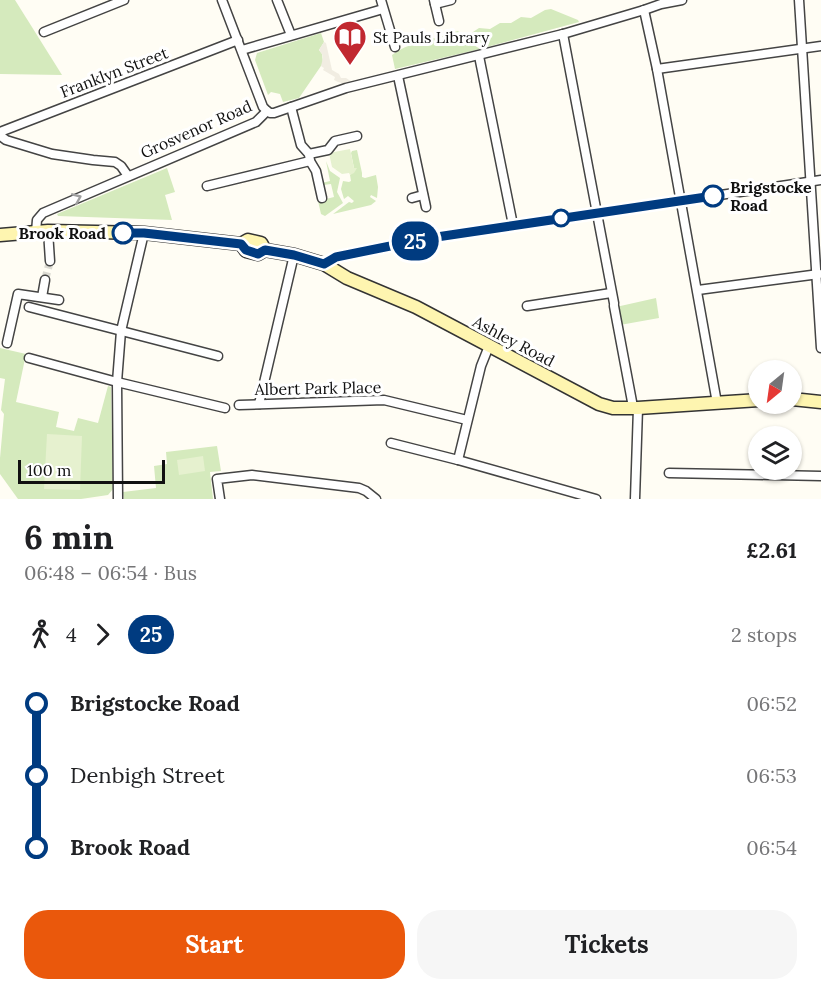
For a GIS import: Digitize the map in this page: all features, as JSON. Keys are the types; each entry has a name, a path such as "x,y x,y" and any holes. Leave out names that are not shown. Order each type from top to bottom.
{"main road":[{"name":"Ashley Road","path":"0,236 42,232 144,233 241,244 248,240 261,243 265,250 294,255 324,264 347,278 416,307 599,404 613,408 635,408 748,401"},
{"path":"802,400 821,402"}],"street":[{"path":"44,32 124,0"},
{"path":"222,0 263,107 267,111"},
{"path":"277,0 291,35"},
{"path":"439,21 434,2 451,0"},
{"name":"Grosvenor Road","path":"42,232 37,219 43,213 256,122 267,111 274,113 346,88 563,34 644,10 661,2 682,0"},
{"path":"799,0 810,182 819,274 821,348"},
{"path":"242,50 382,4 395,47"},
{"path":"644,10 657,69 717,403"},
{"path":"563,34 635,408 636,499"},
{"name":"Franklyn Street","path":"0,132 238,40"},
{"path":"657,69 821,46"},
{"path":"479,56 513,225"},
{"path":"398,76 426,207"},
{"path":"291,107 301,145 316,171 322,198"},
{"path":"0,132 6,140 52,154 115,162 128,176"},
{"path":"207,186 310,158 328,150 335,141 357,136"},
{"path":"324,264 336,257 430,238 821,180"},
{"path":"412,198 423,195"},
{"path":"42,232 50,261"},
{"path":"118,499 117,382 121,331 144,233"},
{"path":"259,404 294,255"},
{"path":"698,290 819,274"},
{"path":"42,297 45,280"},
{"path":"527,306 611,292"},
{"path":"7,343 18,294 59,300"},
{"path":"29,307 218,356"},
{"path":"458,460 481,366 489,346"},
{"path":"29,358 225,408"},
{"name":"Albert Park Place","path":"239,405 384,400 467,420"},
{"path":"391,443 596,499"},
{"path":"669,473 821,476"},
{"path":"220,499 217,479 252,475 359,488 376,499"}],"green space":[{"path":"0,0 15,0 62,75 0,74"},
{"path":"551,9 579,22 483,48 467,38 450,33 458,31 467,36 479,28 490,29 500,23 511,23 521,17 531,18"},
{"path":"321,33 324,42 319,50 323,63 299,98 283,102 280,94 271,92 268,95 255,60 257,53"},
{"path":"447,35 466,40 480,49 395,69 392,55 398,51"},
{"path":"350,149 354,168 357,168 350,175 349,173 342,174 332,167 329,153"},
{"path":"357,150 362,177 376,175 377,198 371,195 370,197 376,201 371,205 333,214 354,201 348,196 344,199 341,189 343,181 351,181 350,175 356,169 351,153"},
{"path":"326,161 330,171 340,178 337,192 343,203 325,216 321,214 318,201 334,197 331,184 323,185 322,183 330,181"},
{"path":"167,168 175,192 165,195 172,220 58,216 57,214"},
{"path":"656,298 659,318 620,325 616,307"},
{"path":"0,348 26,354 16,402 59,412 56,427 74,431 78,418 98,423 108,386 111,387 113,489 108,495 81,499 18,499 0,474 4,414 1,410 5,379 0,378"},
{"path":"47,434 82,436 80,490 44,489"},
{"path":"217,446 221,471 210,472 213,499 124,499 123,492 156,488 154,466 167,464 166,452"},
{"path":"203,456 205,471 179,475 177,460"}],"shaded area":[{"path":"324,42 332,70 341,78 352,82 345,84 338,82 334,80 335,77 323,70 321,66 323,58 319,50"}],"tunnel":[{"path":"45,280 50,261"}],"bus line":[{"name":"25","path":"123,233 144,233 241,244 246,250 258,254 265,250 294,255 324,264 336,257 430,238 713,196"}],"place":[{"name":"St Pauls Library","path":"350,66"},
{"name":"Brigstocke Road","path":"713,196"},
{"name":"Brook Road","path":"123,233"}]}
